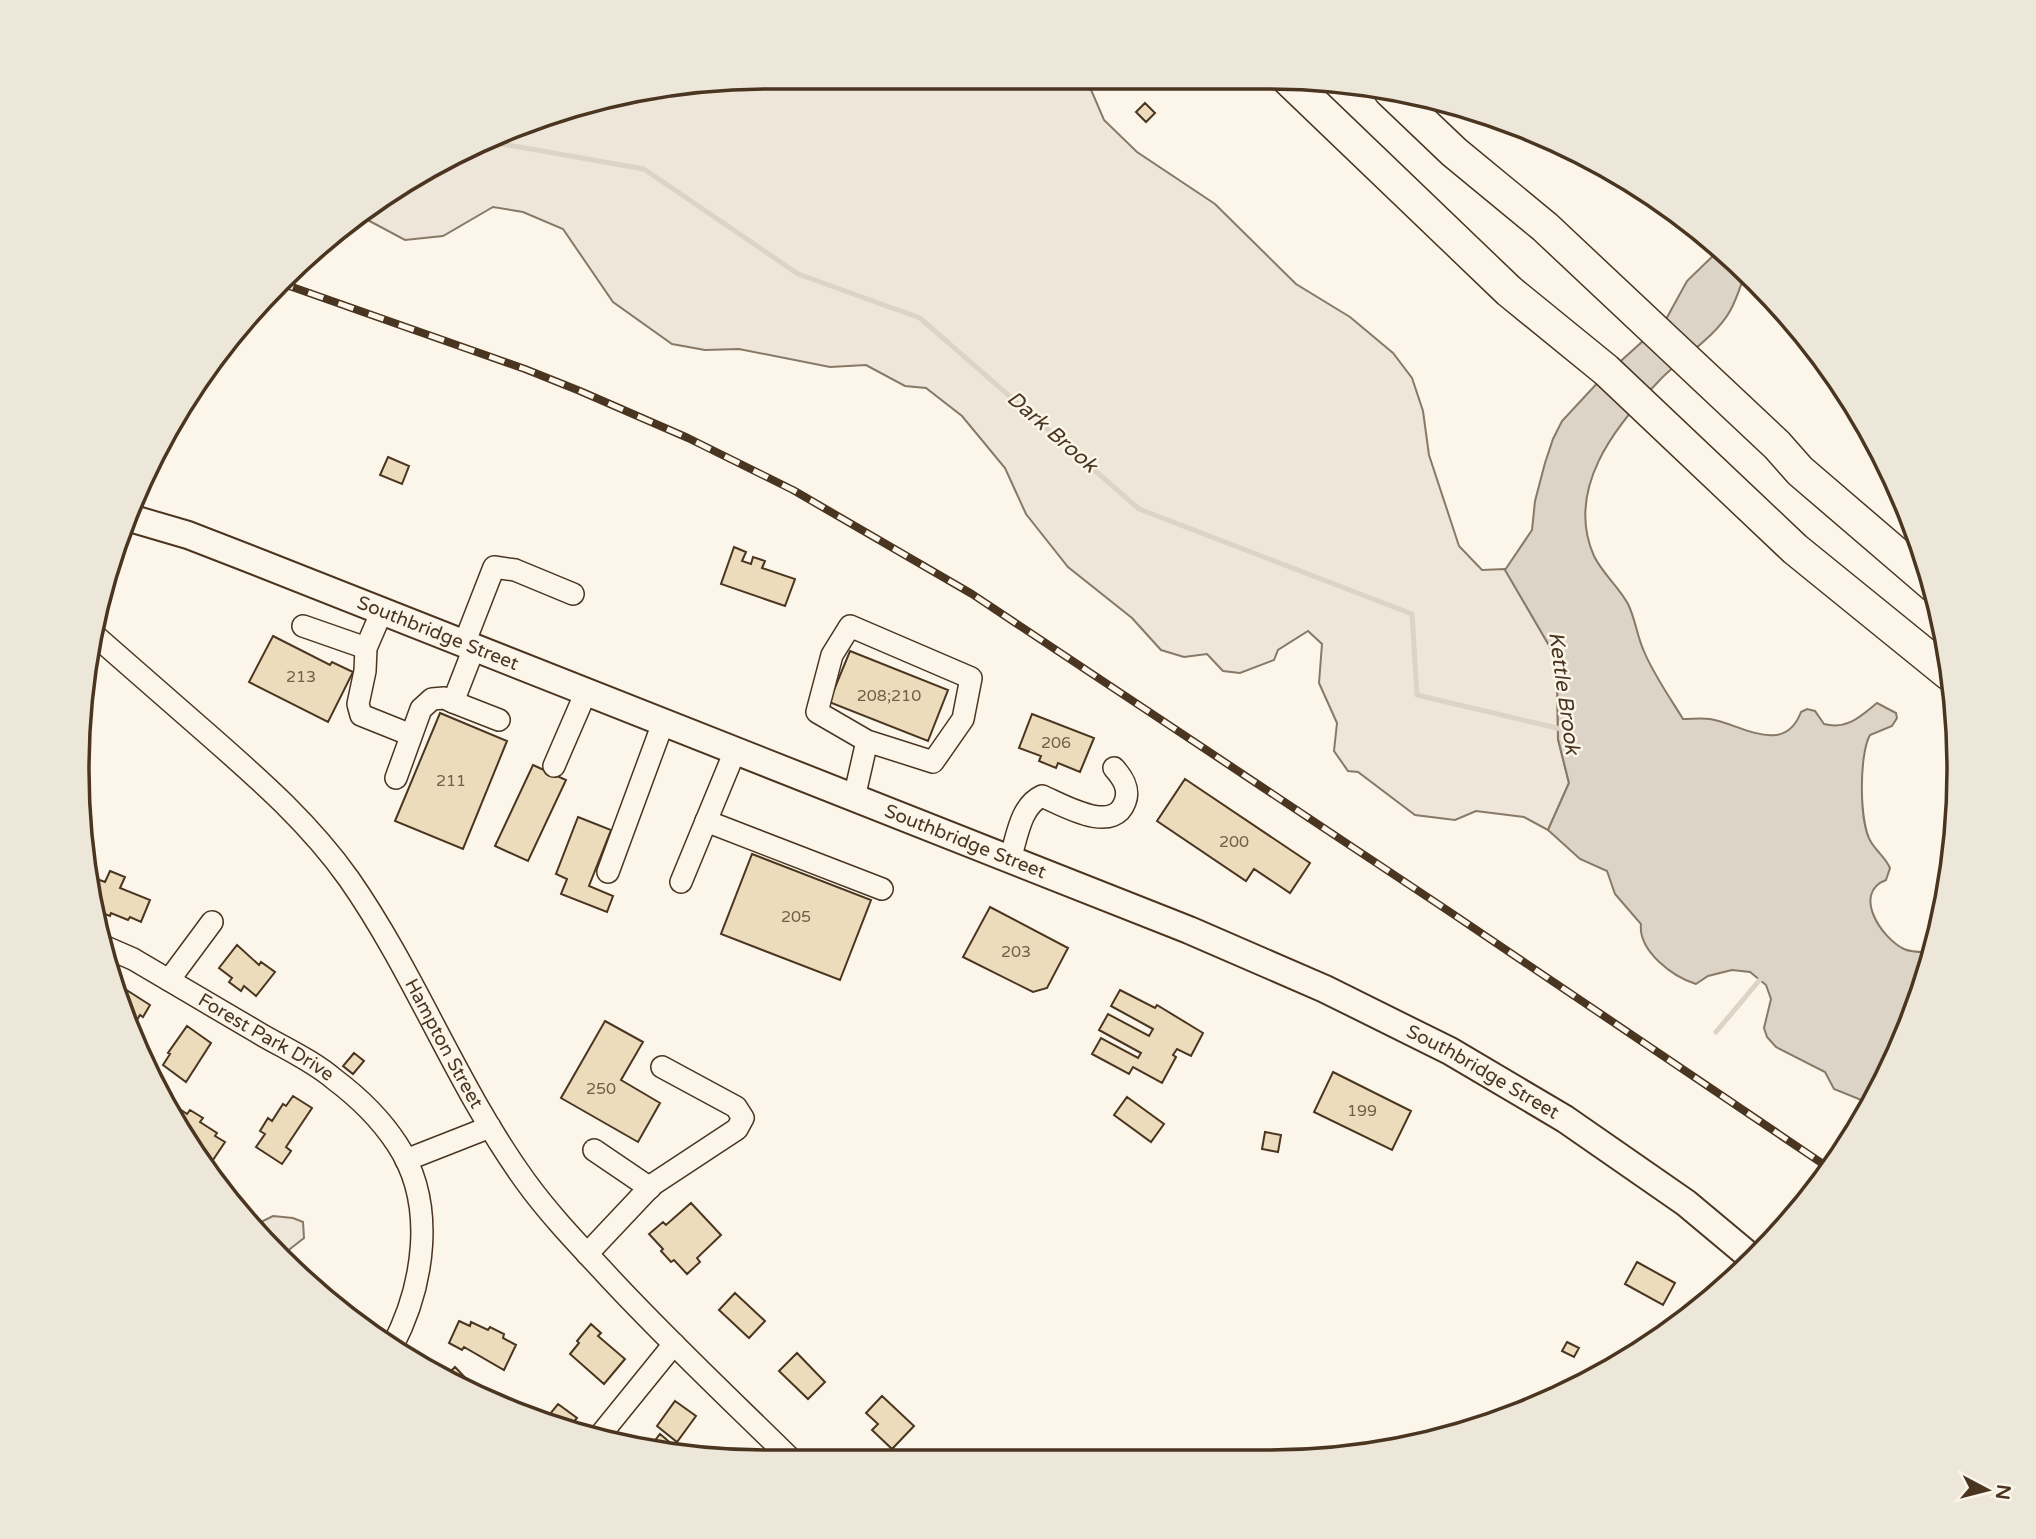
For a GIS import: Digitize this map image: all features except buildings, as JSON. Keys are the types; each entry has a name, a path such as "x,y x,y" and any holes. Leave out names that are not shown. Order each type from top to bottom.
{"highway":[{"path":"1300,91 1509,291 1606,370 1795,550 1939,666"},
{"path":"1402,103 1454,152 1545,227 1777,445 1800,471 1917,572"}],"main road":[{"name":"Southbridge Street","path":"137,520 188,535 854,797 1251,956 1325,989 1450,1051 1565,1119 1686,1203 1746,1253"}],"street":[{"path":"453,702 494,567 515,570 573,594"},
{"path":"382,611 366,648 365,671 358,704 361,715 411,735"},
{"path":"303,626 366,648"},
{"path":"850,626 971,678 963,719 933,762 867,741 817,712 832,654 850,626"},
{"name":"Hampton Street","path":"101,641 251,772 325,847 379,927 490,1127 534,1193 587,1254 782,1450"},
{"path":"554,766 586,692"},
{"path":"396,778 421,709 432,698 444,698 499,720"},
{"path":"608,872 663,723"},
{"path":"854,797 867,741"},
{"path":"681,882 735,751"},
{"path":"1010,859 1025,812 1034,800 1042,796 1093,817 1110,817 1121,811 1126,802 1127,791 1123,778 1114,768"},
{"path":"706,821 882,889"},
{"path":"169,980 212,922"},
{"name":"Forest Park Drive","path":"113,951 133,959 332,1076 373,1114 397,1143 406,1160 418,1196 422,1247 412,1299 396,1338"},
{"path":"587,1254 650,1188 737,1129 743,1118 736,1107 662,1067"},
{"path":"406,1160 490,1127"},
{"path":"594,1150 650,1188"},
{"path":"605,1430 674,1344"}],"shaded area":[{"path":"770,89 1091,89 1104,120 1137,152 1215,204 1296,284 1350,317 1393,353 1412,378 1423,411 1429,455 1459,546 1482,570 1505,569 1557,659 1558,739 1569,783 1548,830 1524,817 1476,811 1455,820 1415,815 1358,772 1348,771 1334,751 1337,723 1319,683 1322,644 1308,631 1278,650 1274,660 1240,673 1223,671 1207,654 1184,657 1161,650 1132,618 1068,567 1026,514 1005,468 962,416 926,388 905,386 866,365 830,367 739,349 705,350 672,344 613,302 563,229 523,212 493,207 443,236 405,240 369,220 429,180 509,141 593,112 637,102 681,95"},
{"path":"273,1216 303,1222 304,1238 288,1251 261,1221"}],"water":[{"name":"Kettle Brook","path":"1713,256 1742,282 1723,321 1641,400 1611,439 1590,484 1586,507 1587,531 1594,556 1628,604 1647,658 1683,719 1710,719 1748,731 1773,735 1784,733 1801,712 1807,709 1815,711 1824,724 1832,725 1853,721 1877,703 1896,713 1897,718 1892,726 1870,735 1862,772 1867,833 1890,868 1886,880 1876,886 1871,895 1871,905 1879,926 1895,943 1904,949 1922,952 1895,1030 1861,1100 1834,1089 1825,1072 1776,1047 1767,1037 1764,1028 1771,999 1766,985 1750,972 1732,970 1708,976 1696,984 1659,962 1645,944 1641,924 1615,894 1607,871 1580,859 1548,830 1569,783 1558,739 1557,659 1505,570 1532,530 1535,501 1545,463 1562,421 1602,378 1665,321 1687,281"}],"waterway":[{"name":"Dark Brook","path":"502,144 644,169 798,274 920,318 1139,509 1412,614 1417,695 1565,730"},
{"path":"1716,1032 1763,976"}],"railway":[{"path":"290,286 580,391 688,438 793,490 972,594 1821,1163"}]}
